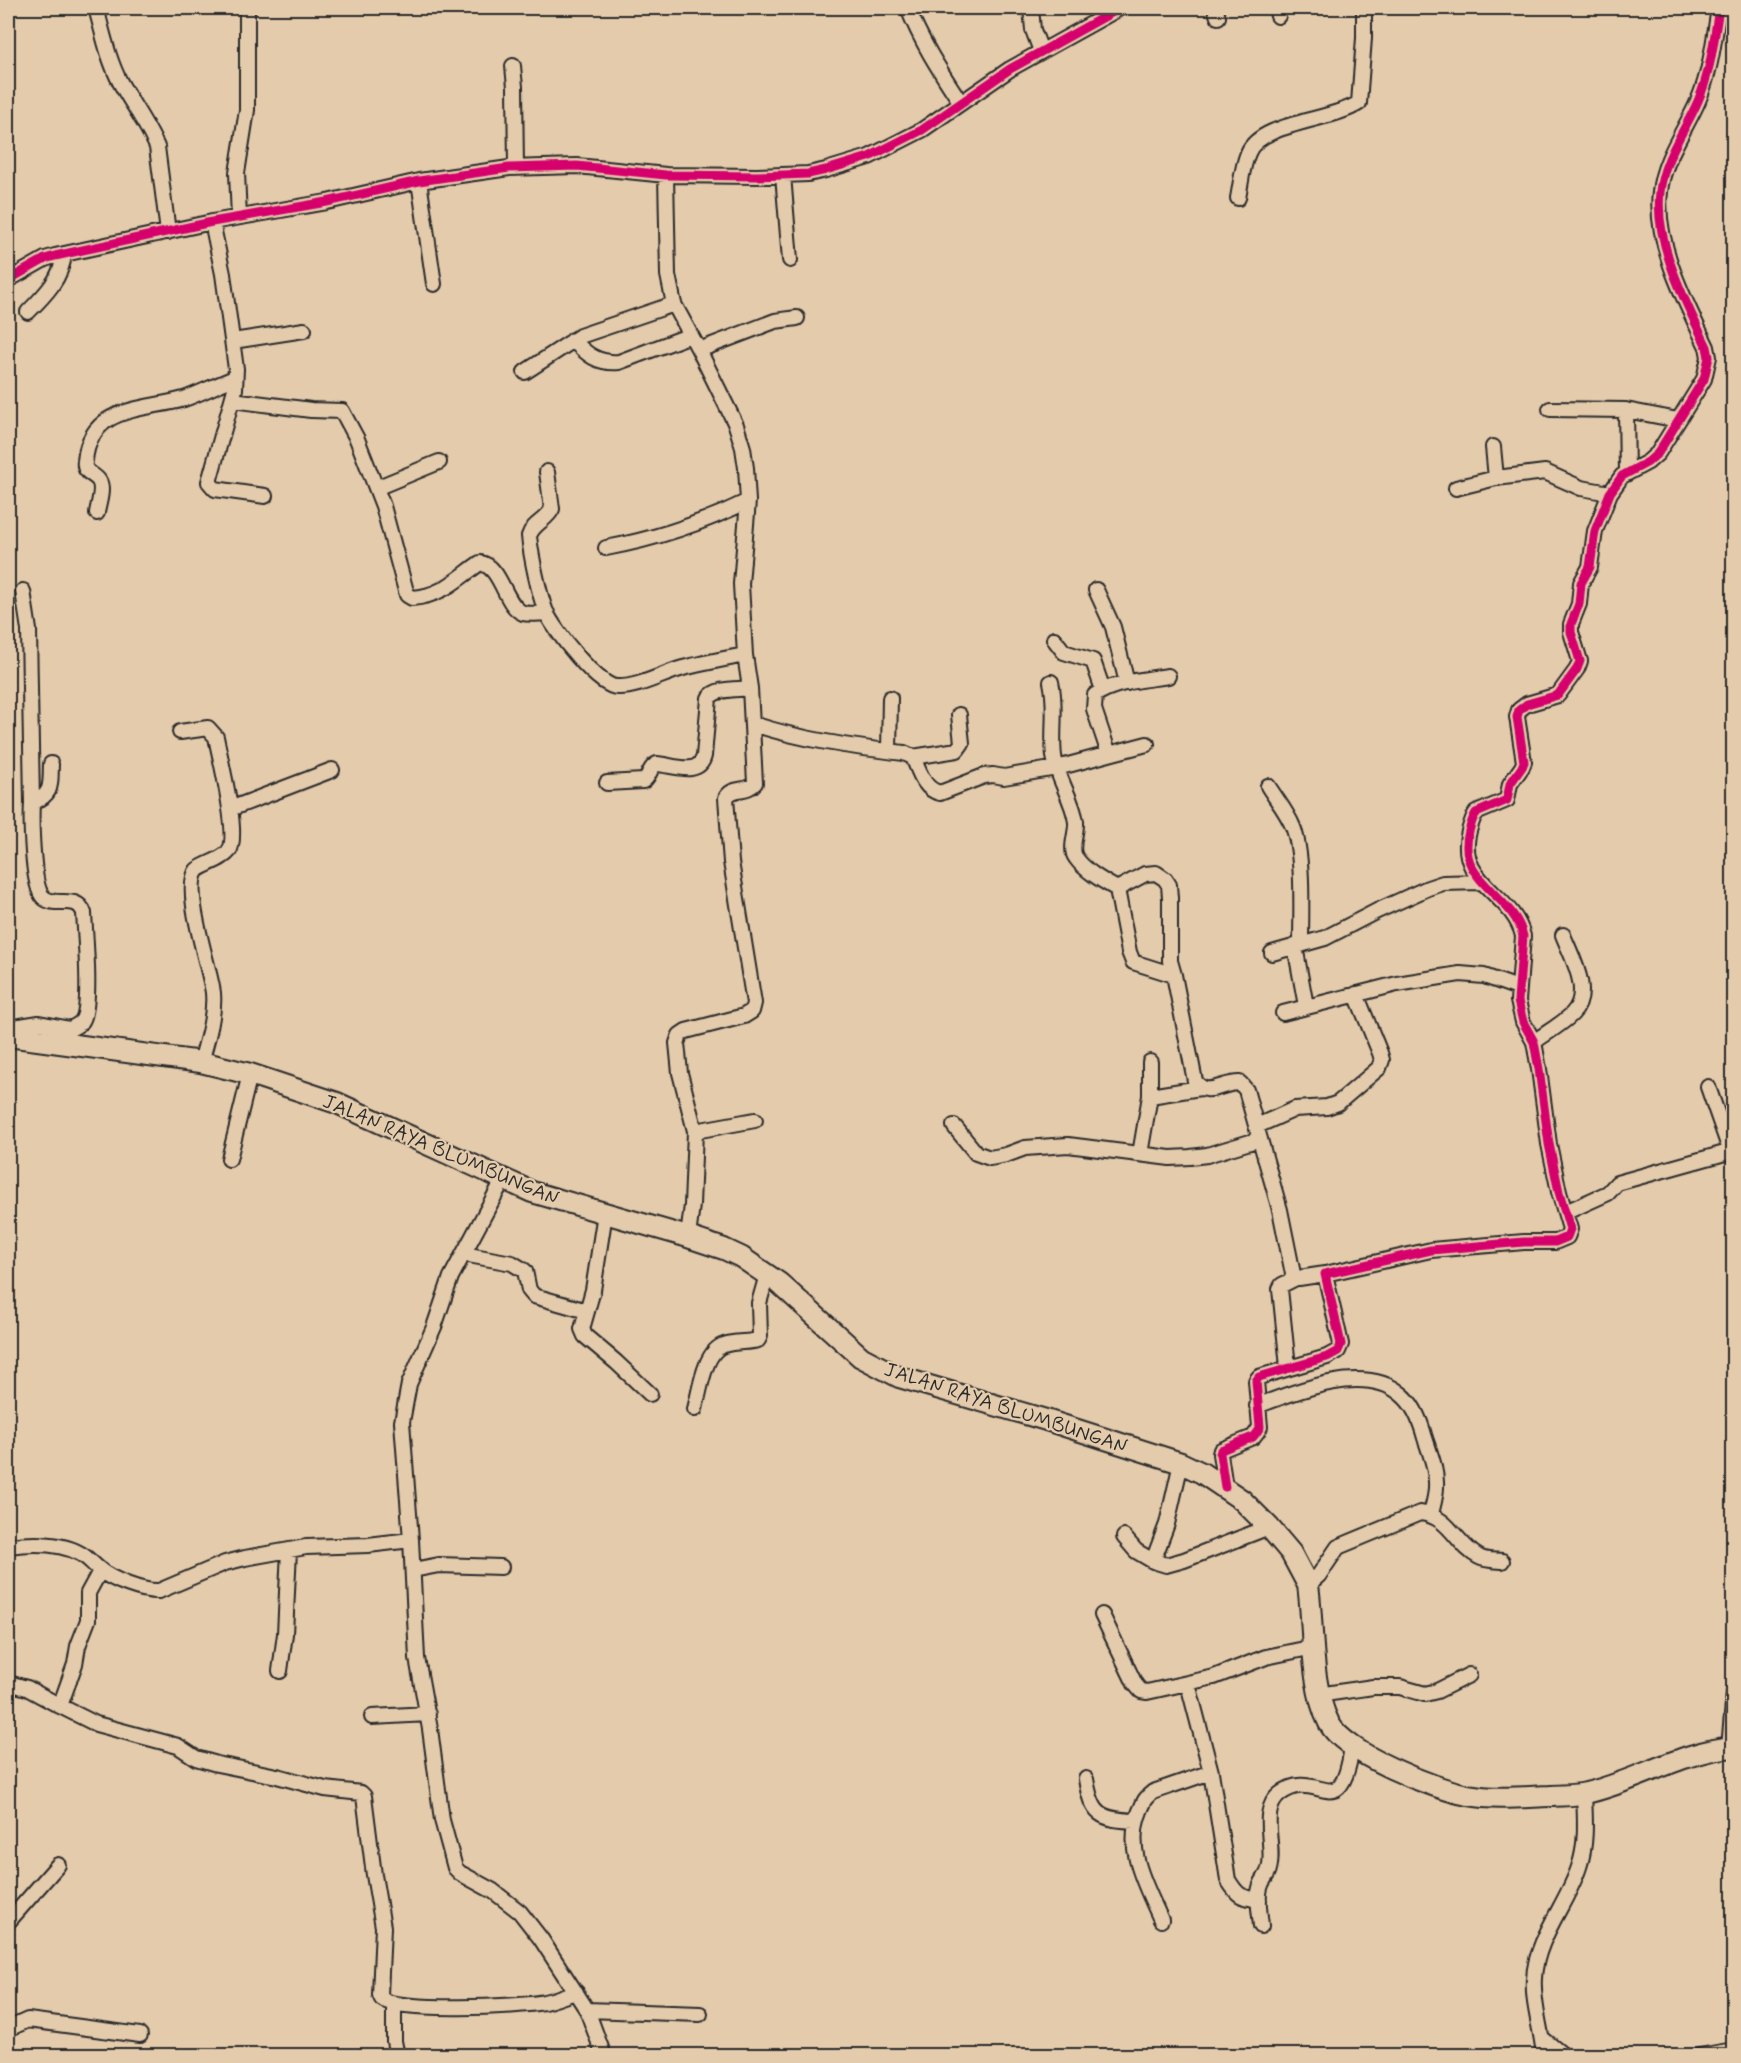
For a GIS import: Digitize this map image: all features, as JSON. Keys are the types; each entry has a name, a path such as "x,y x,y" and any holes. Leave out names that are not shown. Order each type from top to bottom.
{"main road":[{"name":"JALAN RAYA BLUMBUNGAN","path":"8,1036 201,1062 250,1074 337,1103 502,1180 545,1197 688,1237 741,1257 767,1275 861,1357 899,1377 1057,1423 1181,1463 1225,1487 1242,1500 1291,1553 1308,1585 1318,1695 1336,1735 1352,1747 1390,1767 1431,1784 1468,1795 1509,1798 1584,1794 1619,1784 1693,1756 1731,1748"}],"street":[{"path":"96,8 110,59 120,82 157,147 168,232"},
{"path":"239,217 237,173 247,110 247,8"},
{"path":"908,8 931,57 962,103"},
{"path":"1031,8 1033,30 1041,51"},
{"path":"8,280 45,260 64,254 212,222 327,202 470,172 516,167 577,166 666,176 783,175 826,170 869,157 922,130 1010,69 1120,8"},
{"path":"1238,198 1246,157 1251,147 1279,128 1336,113 1359,103 1364,8"},
{"path":"1288,1367 1280,1290 1282,1285 1296,1278 1325,1274 1431,1250 1562,1240 1567,1237 1570,1230 1549,1144 1534,1042 1524,1022 1518,1001 1523,936 1521,927 1506,905 1474,871 1467,855 1466,841 1473,817 1479,811 1507,800 1512,779 1522,767 1523,757 1517,717 1519,710 1527,704 1558,694 1578,669 1579,652 1571,632 1571,624 1580,604 1581,583 1590,567 1594,531 1610,493 1617,481 1627,473 1654,458 1693,400 1704,379 1709,357 1707,347 1669,263 1660,214 1659,194 1677,140 1695,108 1708,73 1719,8"},
{"path":"513,66 516,167"},
{"path":"783,175 790,260"},
{"path":"666,176 668,276 674,304 736,425 743,448 748,501 741,584 745,655 753,724 755,783 751,788 733,791 726,798 731,862 754,1003 752,1011 744,1016 686,1031 680,1035 676,1043 680,1073 695,1131 692,1205 688,1237"},
{"path":"419,182 434,284"},
{"path":"212,222 233,341 235,378 232,400 209,482 215,489 265,496"},
{"path":"28,312 44,297 57,278 63,268 64,254"},
{"path":"525,372 573,340 674,304"},
{"path":"699,350 775,321 797,318"},
{"path":"233,341 304,330"},
{"path":"573,340 594,359 611,363 691,335"},
{"path":"97,513 100,484 89,474 84,463 88,443 99,426 115,415 132,409 185,398 235,378"},
{"path":"232,400 311,410 342,411 357,439 383,506 407,595 412,598 432,596 480,563 484,563 493,570 516,609 527,614 547,613"},
{"path":"1550,408 1626,410 1678,420"},
{"path":"1626,410 1627,473"},
{"path":"1492,447 1496,478"},
{"path":"376,488 439,462"},
{"path":"547,472 552,509 547,517 531,529 529,536 547,613 559,633 603,682 615,688 627,687 684,668 745,655"},
{"path":"1456,488 1496,478 1545,472 1581,488 1610,493"},
{"path":"606,548 654,537 748,501"},
{"path":"1096,590 1113,627 1127,683"},
{"path":"8,1028 39,1023 70,1029 82,1022 86,1010 84,913 78,903 53,901 42,896 38,885 32,843 29,630 23,591"},
{"path":"1054,639 1064,652 1093,661 1103,690"},
{"path":"1109,754 1099,726 1095,695 1103,690 1127,683 1168,676"},
{"path":"1051,682 1054,694 1054,739 1057,768 1072,802 1077,829 1073,853 1082,864 1117,889 1133,962 1174,975"},
{"path":"608,783 643,781 648,778 651,768 657,764 692,769 698,767 704,756 709,698 712,693 750,688"},
{"path":"889,751 890,698"},
{"path":"753,724 816,741 904,753 913,757 957,750 962,743 959,715"},
{"path":"180,732 208,728 213,731 230,809 233,838 231,849 224,856 197,870 192,882 196,918 213,995 211,1023 201,1062"},
{"path":"913,757 928,788 940,793 984,776 1004,777 1057,768 1147,744"},
{"path":"32,803 48,794 51,764"},
{"path":"230,809 332,770"},
{"path":"1268,786 1293,827 1297,844 1300,880 1298,946 1306,1006"},
{"path":"1117,889 1145,874 1156,873 1169,885 1170,960 1195,1081 1200,1088 1207,1091 1233,1083 1240,1083 1246,1090 1280,1210 1293,1274 1296,1278"},
{"path":"1272,953 1325,938 1428,888 1443,883 1482,882"},
{"path":"1534,1042 1572,1014 1578,1005 1581,992 1579,977 1563,935"},
{"path":"1283,1013 1412,981 1460,974 1484,976 1518,988"},
{"path":"954,1126 976,1153 990,1158 1025,1148 1068,1145 1170,1158 1190,1157 1231,1148 1295,1109 1327,1107 1338,1103 1379,1068 1382,1060 1380,1053 1356,994"},
{"path":"1140,1154 1150,1096 1150,1062"},
{"path":"229,1159 250,1074"},
{"path":"1566,1212 1608,1193 1617,1183 1732,1147 1708,1087"},
{"path":"1150,1096 1200,1088"},
{"path":"695,1131 754,1120"},
{"path":"502,1180 451,1277 434,1327 409,1384 402,1422 417,1658 428,1714 442,1820 455,1868 493,1891 520,1912 541,1939 587,2010 604,2055"},
{"path":"605,1213 593,1290 582,1329 585,1336 650,1394"},
{"path":"463,1254 512,1263 525,1271 529,1290 534,1296 587,1311"},
{"path":"1225,1487 1221,1450 1254,1437 1260,1427 1256,1381 1259,1377 1327,1357 1338,1351 1341,1344 1325,1274"},
{"path":"695,1409 712,1352 724,1345 758,1340 760,1336 759,1303 767,1275"},
{"path":"1257,1406 1318,1386 1358,1380 1376,1381 1389,1386 1403,1395 1422,1426 1435,1471 1436,1487 1431,1514"},
{"path":"1153,1562 1167,1524 1181,1463"},
{"path":"1308,1585 1319,1575 1338,1547 1420,1513 1440,1518 1477,1556 1486,1560 1502,1561"},
{"path":"1124,1537 1136,1551 1153,1562 1166,1564 1184,1560 1269,1527"},
{"path":"8,1546 43,1545 71,1550 85,1556 100,1571 146,1591 159,1591 225,1563 306,1546 368,1545 411,1540"},
{"path":"280,1671 285,1634 289,1550"},
{"path":"412,1570 439,1565 501,1567"},
{"path":"60,1706 88,1620 88,1593 100,1571"},
{"path":"1102,1615 1131,1677 1141,1691 1147,1692 1214,1677 1266,1657 1314,1647"},
{"path":"1318,1695 1373,1687 1400,1687 1425,1694 1469,1675"},
{"path":"8,1683 27,1688 96,1724 178,1746 196,1758 277,1776 325,1790 361,1792 364,1796 382,1920 380,1995 385,2002 420,2007 521,2005 544,2002 576,1992"},
{"path":"1188,1684 1211,1772 1228,1880 1236,1894 1244,1898 1259,1900"},
{"path":"1731,1748 1734,1692"},
{"path":"372,1717 428,1714"},
{"path":"1261,1926 1260,1886 1269,1868 1269,1815 1272,1804 1278,1795 1296,1787 1336,1790 1341,1787 1348,1772 1352,1747"},
{"path":"1161,1920 1144,1885 1138,1864 1133,1832 1136,1821 1145,1798 1153,1792 1211,1772"},
{"path":"1086,1779 1092,1805 1100,1815 1118,1820 1136,1821"},
{"path":"1544,2055 1534,1998 1533,1977 1545,1939 1566,1900 1580,1866 1585,1827 1584,1794"},
{"path":"8,1922 57,1865"},
{"path":"394,2004 394,2041 397,2055"},
{"path":"587,2010 700,2014"},
{"path":"8,2029 28,2020 140,2035"},
{"path":"1543,2039 1564,2055"},
{"path":"1699,2055 1734,2050"}],"cycle path":[{"path":"8,280 45,259 55,256 212,222 327,202 419,181 509,168 577,166 666,175 757,176 808,174 826,170 869,157 922,130 1010,69 1120,8"},
{"path":"1225,1487 1221,1450 1253,1437 1260,1427 1256,1381 1259,1377 1327,1357 1338,1351 1341,1344 1325,1274 1431,1250 1524,1242 1555,1242 1567,1237 1570,1229 1559,1192 1549,1144 1534,1042 1523,1022 1518,1001 1523,936 1517,921 1477,876 1470,863 1467,849 1469,831 1476,813 1507,800 1510,784 1522,767 1524,762 1517,717 1519,710 1527,704 1558,695 1577,669 1580,661 1571,632 1571,624 1579,604 1581,583 1590,567 1595,531 1610,493 1622,476 1648,462 1658,453 1704,379 1709,357 1707,347 1673,272 1659,211 1665,168 1693,112 1706,78 1719,8"}]}
